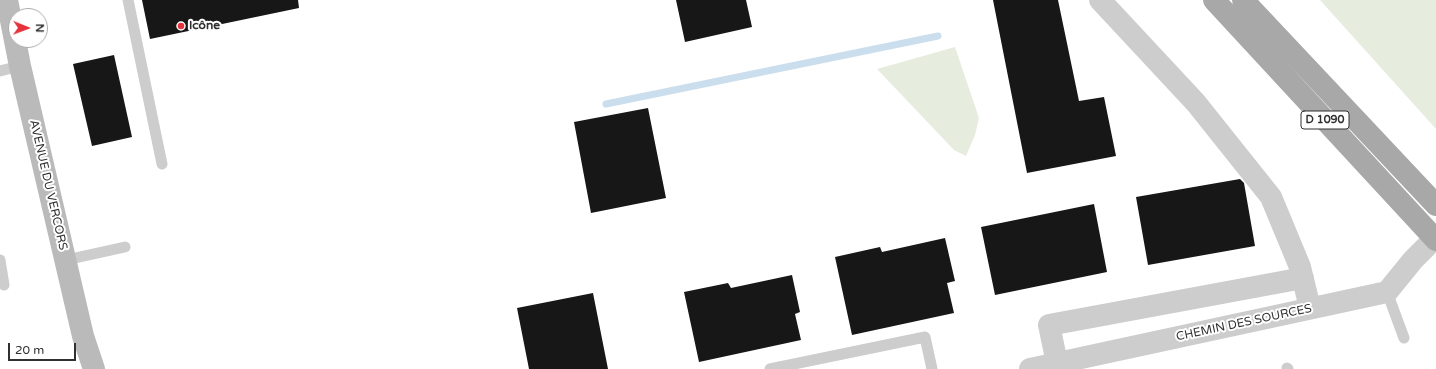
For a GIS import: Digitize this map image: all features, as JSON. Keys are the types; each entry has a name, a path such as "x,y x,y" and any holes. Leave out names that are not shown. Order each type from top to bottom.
{"main road":[{"name":"D 1090","path":"1214,0 1436,238"},
{"name":"D 1090","path":"1243,0 1436,204"}],"street":[{"name":"AVENUE DU VERCORS","path":"7,0 10,68 66,260 83,336 94,369"},
{"path":"1100,0 1196,103 1271,197 1300,267 1310,308"},
{"path":"1387,292 1413,260 1436,238"},
{"path":"1057,363 1050,325 1303,278"},
{"name":"CHEMIN DES SOURCES","path":"1030,369 1387,292"}],"lane":[{"path":"128,0 162,164"},
{"path":"66,260 125,247"},
{"path":"0,260 4,285"},
{"path":"1387,292 1404,338"},
{"path":"770,369 925,338 932,369"}],"green space":[{"path":"1320,0 1436,0 1436,129"},
{"path":"955,47 979,118 975,135 966,156 954,150 877,69"}],"building":[{"name":"Icône","path":"142,0 298,0 299,8 150,39"},
{"path":"676,0 746,0 752,27 685,42"},
{"path":"993,0 1058,0 1079,101 1104,97 1116,156 1027,173"},
{"path":"114,55 132,137 92,146 73,64"},
{"path":"648,108 666,198 591,213 574,122"},
{"path":"1240,179 1244,183 1255,246 1148,265 1136,197"},
{"path":"1094,204 1107,272 995,295 981,227"},
{"path":"945,238 955,281 947,283 954,313 852,335 835,257 880,247 882,252"},
{"path":"792,275 800,312 795,314 801,340 699,362 684,292 728,283 731,288"},
{"path":"593,293 608,369 529,369 517,308"}],"waterway":[{"path":"606,104 938,36"}],"place":[{"name":"Icône","path":"181,26"}]}
